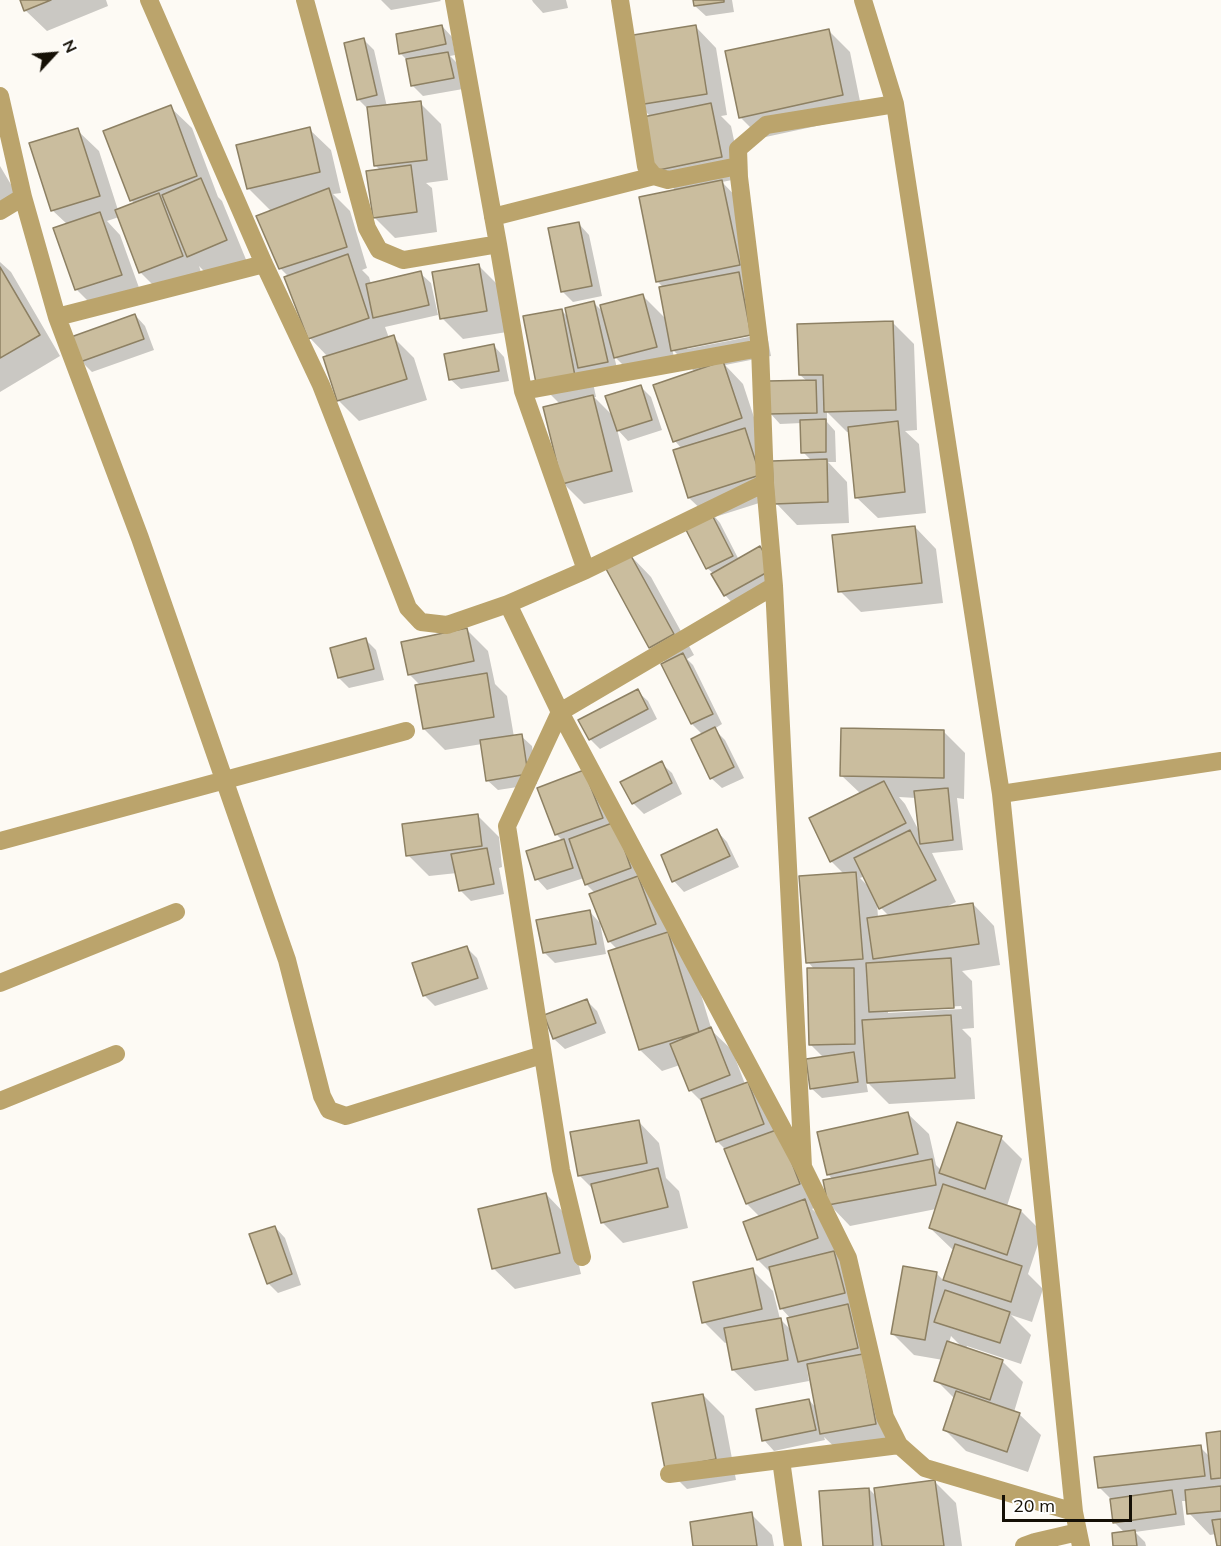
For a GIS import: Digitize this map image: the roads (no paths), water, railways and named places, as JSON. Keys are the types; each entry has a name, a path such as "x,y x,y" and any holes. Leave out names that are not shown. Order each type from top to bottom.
{"street":[{"path":"149,0 264,264 321,384 408,608 421,622 447,625 508,604 586,570 765,483"},
{"path":"305,0 367,228 379,250 403,260 498,244"},
{"path":"454,0 523,391 586,570"},
{"path":"620,0 646,166 654,176"},
{"path":"863,0 896,104 1001,794 1074,1512 1080,1539 1035,1542 1024,1546"},
{"path":"0,96 23,197 57,317 140,538 287,960 322,1096 329,1110 346,1116 542,1055"},
{"path":"803,1167 774,586 765,483 760,348 738,166 738,149 766,125 896,104"},
{"path":"493,217 654,176 668,180 738,166"},
{"path":"0,211 23,197"},
{"path":"57,317 264,264"},
{"path":"523,391 760,348"},
{"path":"582,1257 561,1170 507,826 560,712 774,586"},
{"path":"508,604 560,712 803,1167 848,1258 885,1417 899,1445 924,1468 1074,1512"},
{"path":"0,841 406,731"},
{"path":"1001,794 1221,761"},
{"path":"0,983 176,912"},
{"path":"0,1101 116,1054"},
{"path":"669,1474 899,1445"},
{"path":"781,1460 793,1546"}]}
